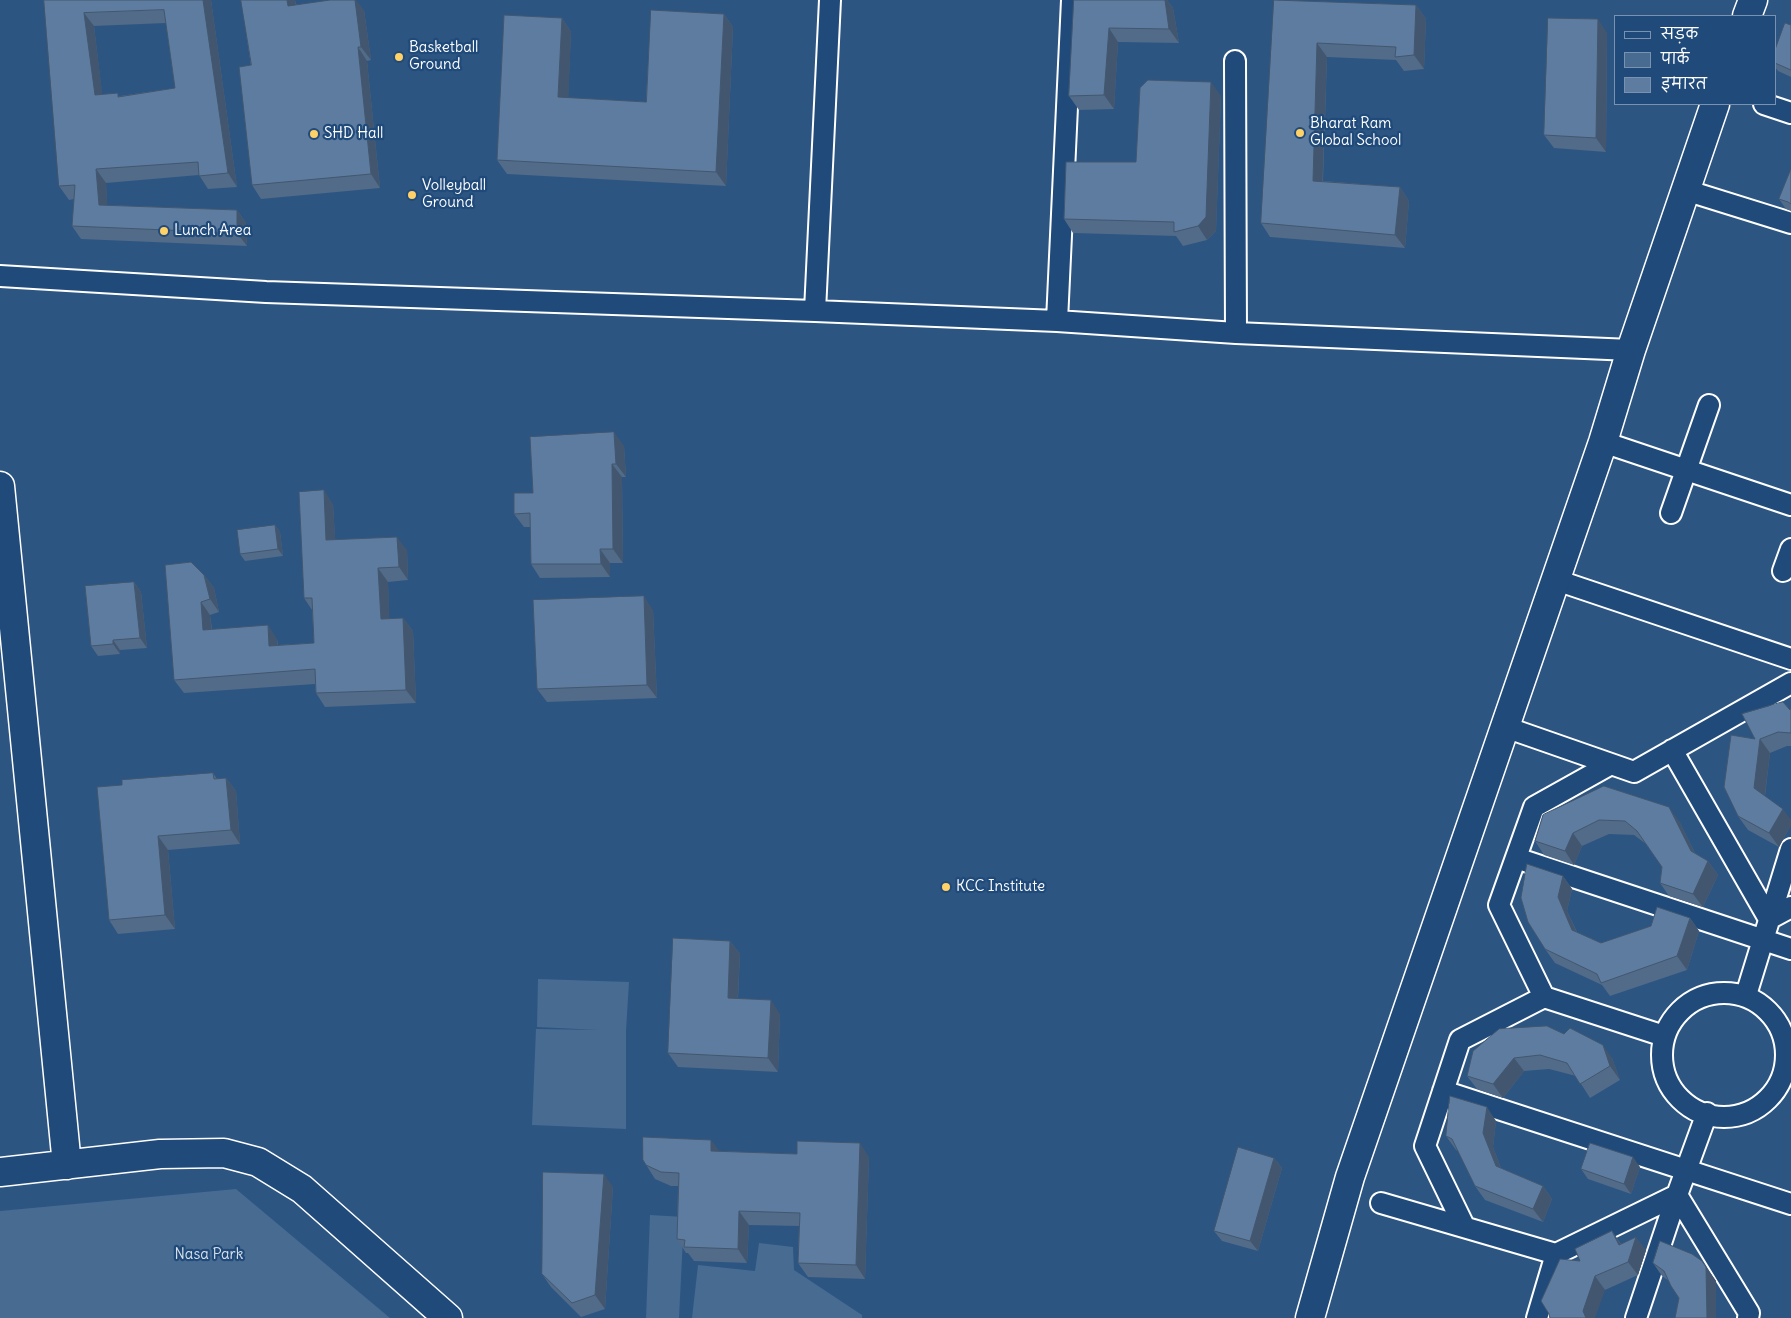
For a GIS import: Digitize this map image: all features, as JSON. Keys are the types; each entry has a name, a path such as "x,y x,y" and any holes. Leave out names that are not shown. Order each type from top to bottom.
{"street":[{"path":"815,311 830,0"},
{"path":"1057,322 1072,0"},
{"path":"1747,15 1753,0"},
{"path":"1235,61 1236,333"},
{"path":"1310,1318 1350,1177 1556,580 1603,442 1631,350 1716,105"},
{"path":"1767,105 1791,113"},
{"path":"1685,190 1791,223"},
{"path":"0,276 266,292 815,311 1057,322 1236,333 1631,350"},
{"path":"1671,513 1709,405"},
{"path":"1603,442 1791,504"},
{"path":"0,486 5,603 67,1165"},
{"path":"1783,571 1791,549"},
{"path":"1556,580 1791,658"},
{"path":"1505,727 1634,772 1791,683"},
{"path":"1672,750 1769,919"},
{"path":"1544,997 1499,905 1534,806 1610,764"},
{"path":"1746,995 1791,849"},
{"path":"1516,858 1791,948"},
{"path":"1769,919 1791,907"},
{"path":"1721,993 1746,995 1766,1008 1780,1028 1787,1051 1787,1077 1771,1096 1752,1111 1728,1117 1707,1114 1683,1102 1668,1082 1662,1058 1664,1036 1678,1014 1697,999 1721,993"},
{"path":"1464,1226 1425,1146 1460,1040 1544,997 1664,1036"},
{"path":"1443,1091 1791,1204"},
{"path":"1636,1318 1677,1195 1707,1114"},
{"path":"0,1172 160,1154 224,1153 258,1162 302,1188 448,1318"},
{"path":"1381,1203 1556,1254 1677,1195"},
{"path":"1677,1195 1753,1316"},
{"path":"1537,1318 1556,1254"}],"green space":[{"path":"538,979 629,982 626,1031 626,1129 532,1125 536,1029 598,1030 537,1027"},
{"name":"Nasa Park","path":"236,1189 390,1318 0,1318 0,1211"},
{"path":"650,1215 684,1217 679,1318 646,1318"},
{"path":"759,1243 793,1247 794,1270 862,1315 862,1318 692,1318 698,1265 755,1271"}],"building":[{"path":"44,0 203,0 228,173 199,176 198,162 96,169 99,205 237,210 237,233 72,226 75,185 59,186","holes":["164,10 175,88 118,97 118,93 95,95 84,13"]},
{"path":"241,0 287,0 288,6 330,0 355,0 361,47 358,47 371,174 252,185 239,67 251,65"},
{"path":"1074,0 1165,0 1169,29 1109,28 1104,95 1069,96"},
{"name":"Bharat Ram Global School","path":"1274,0 1416,5 1414,55 1395,57 1396,47 1317,43 1313,181 1400,187 1395,235 1261,223"},
{"path":"651,10 724,14 716,172 497,160 504,15 562,18 558,97 646,102"},
{"path":"1548,18 1598,19 1596,138 1544,135"},
{"path":"1785,23 1791,25 1791,70 1776,63 1776,47"},
{"path":"1148,80 1211,82 1206,217 1198,226 1174,232 1174,222 1064,219 1066,162 1136,162 1140,88"},
{"path":"1791,169 1791,204 1779,199"},
{"path":"614,432 616,464 612,464 613,549 600,549 601,564 531,564 530,513 514,514 514,493 533,493 530,437"},
{"path":"324,490 326,540 397,537 399,567 378,568 381,619 403,618 406,690 316,693 315,669 174,680 165,565 191,562 204,575 210,599 201,602 203,630 268,625 269,646 314,643 312,598 304,598 299,492"},
{"path":"275,525 278,549 240,554 237,530"},
{"path":"134,582 140,638 113,640 113,644 91,646 85,586"},
{"path":"644,596 647,685 537,689 533,600"},
{"path":"1783,702 1790,710 1791,708 1791,733 1778,732 1760,739 1754,788 1783,809 1769,833 1738,816 1724,787 1731,735 1755,739 1742,714"},
{"path":"213,773 214,779 226,778 231,830 158,836 165,915 109,920 97,787 122,785 122,780"},
{"path":"1604,786 1669,807 1691,851 1708,861 1693,894 1660,883 1662,867 1637,831 1625,821 1599,820 1573,833 1565,851 1535,841 1543,815"},
{"path":"1527,864 1563,876 1558,897 1572,930 1601,943 1651,926 1657,907 1690,918 1677,956 1601,983 1597,974 1545,949 1528,922 1521,898"},
{"path":"673,938 730,941 728,998 771,1000 768,1058 668,1053"},
{"path":"1547,1026 1564,1034 1570,1028 1603,1045 1610,1066 1580,1084 1567,1063 1540,1055 1514,1058 1493,1084 1467,1076 1473,1051 1499,1029"},
{"path":"1450,1096 1487,1107 1483,1133 1496,1166 1543,1186 1533,1209 1475,1186 1452,1139 1446,1136"},
{"path":"643,1137 711,1140 711,1151 797,1154 797,1141 860,1143 856,1265 798,1263 800,1213 739,1211 738,1249 684,1247 685,1240 677,1239 679,1173 661,1172 646,1165 643,1160"},
{"path":"1590,1143 1633,1157 1624,1184 1581,1169"},
{"path":"1238,1147 1274,1158 1250,1241 1214,1231"},
{"path":"543,1172 604,1174 595,1295 572,1303 542,1274"},
{"path":"1612,1231 1619,1245 1636,1237 1628,1262 1595,1276 1583,1311 1586,1318 1550,1318 1541,1301 1560,1259 1580,1261 1575,1249"},
{"path":"1660,1241 1692,1254 1702,1261 1706,1267 1707,1318 1675,1318 1679,1298 1664,1271 1653,1263"}],"place":[{"name":"Basketball Ground","path":"399,57"},
{"name":"Bharat Ram Global School","path":"1300,133"},
{"name":"SHD Hall","path":"314,134"},
{"name":"Volleyball Ground","path":"412,195"},
{"name":"Lunch Area","path":"164,231"},
{"name":"KCC Institute","path":"946,887"}]}
